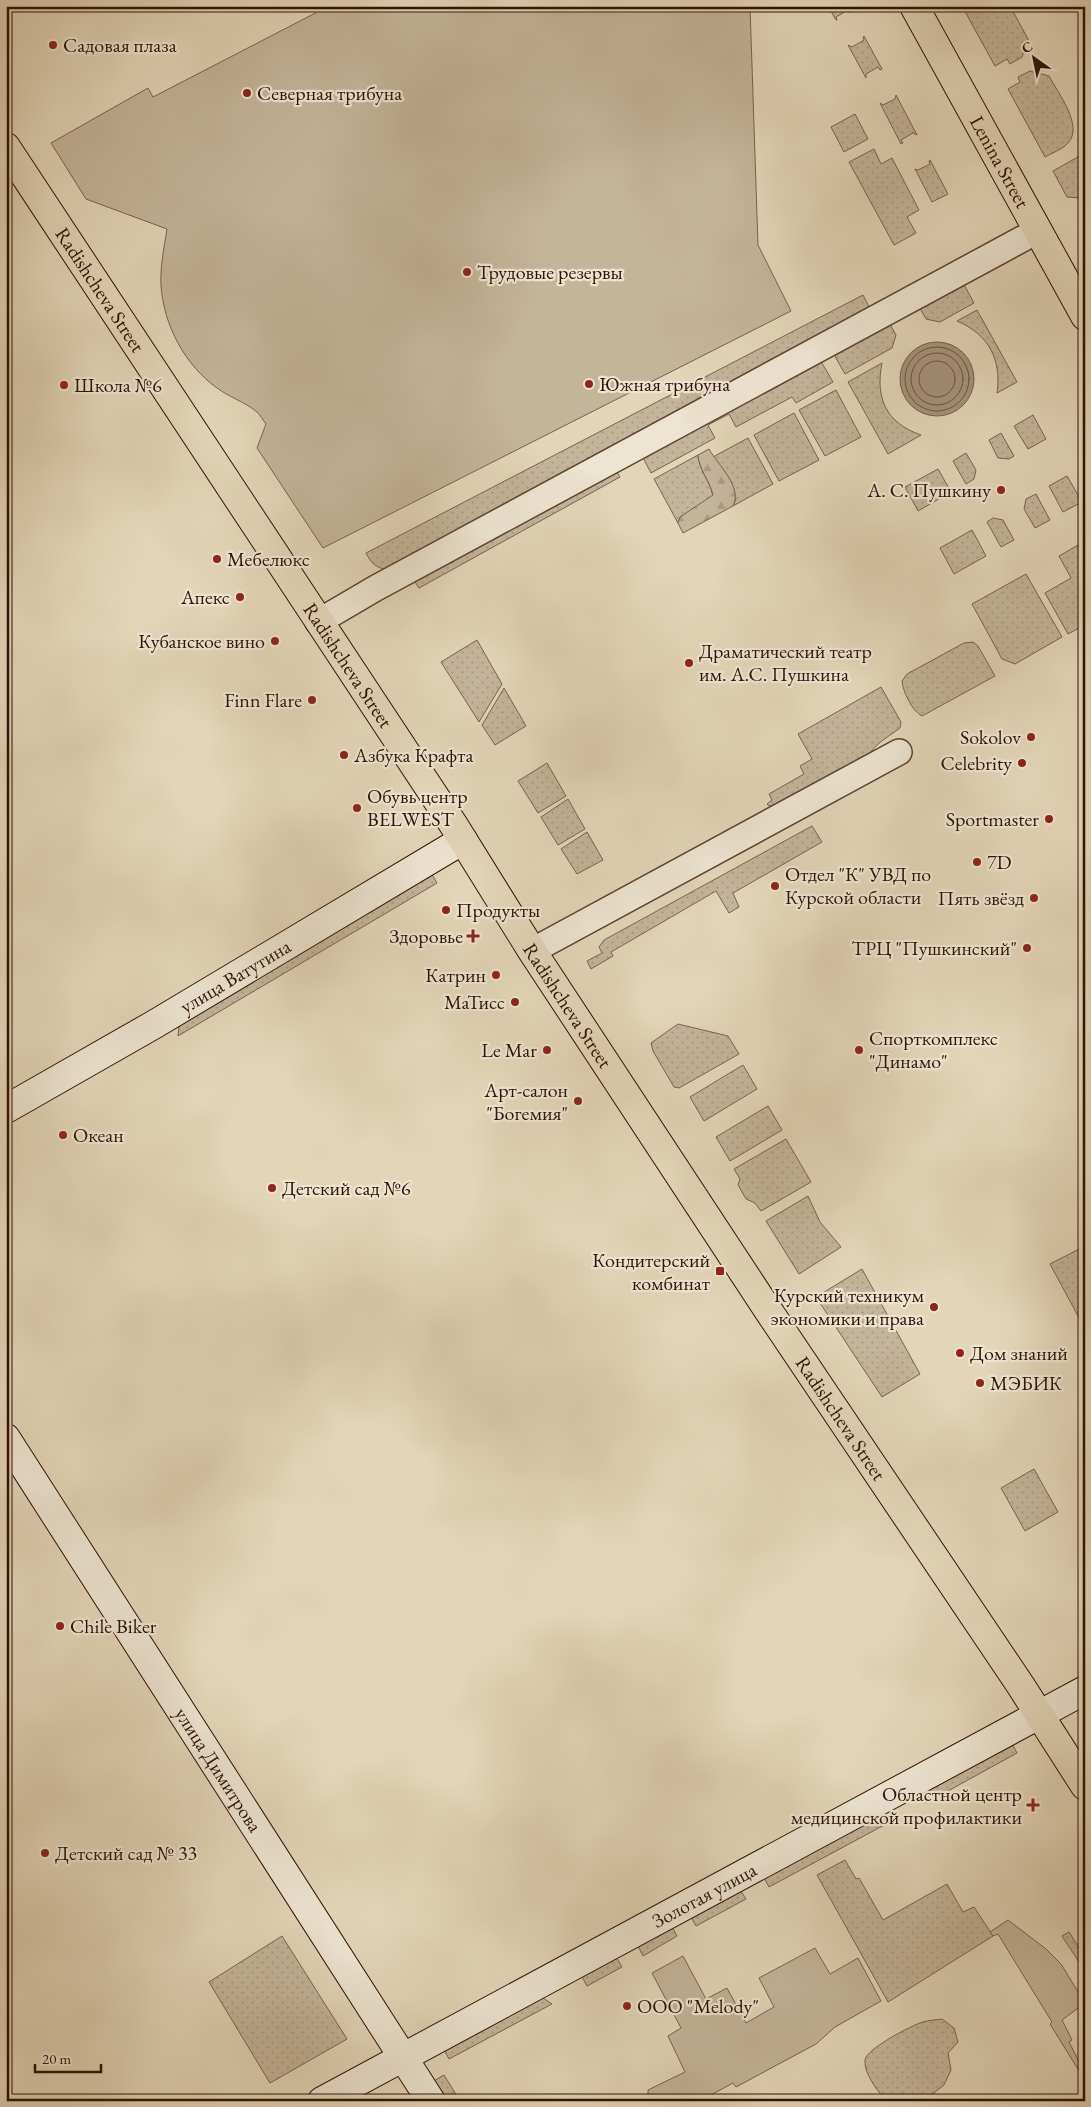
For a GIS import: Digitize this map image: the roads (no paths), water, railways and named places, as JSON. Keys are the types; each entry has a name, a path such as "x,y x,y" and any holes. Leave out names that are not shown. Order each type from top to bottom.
{"main road":[{"name":"Lenina Street","path":"914,6 1085,316"},
{"name":"Radishcheva Street","path":"6,147 463,840 532,951 768,1310 1039,1714 1085,1786"}],"street":[{"path":"318,622 376,588 1037,230"},
{"path":"532,951 899,752"},
{"name":"улица Ватутина","path":"6,1109 155,1024 463,840"},
{"name":"улица Димитрова","path":"6,1438 431,2101"},
{"name":"Золотая улица","path":"322,2101 1085,1690"}],"water":[{"path":"937,342 958,348 968,358 974,379 968,400 958,410 937,416 916,410 906,400 900,379 906,358 916,348"}],"place":[{"name":"Садовая плаза","path":"53,45"},
{"name":"Северная трибуна","path":"247,93"},
{"name":"Трудовые резервы","path":"467,272"},
{"name":"Южная трибуна","path":"589,384"},
{"name":"Школа №6","path":"64,385"},
{"name":"А. С. Пушкину","path":"1001,490"},
{"name":"Мебелюкс","path":"217,559"},
{"name":"Апекс","path":"240,597"},
{"name":"Кубанское вино","path":"275,641"},
{"name":"Драматический театр им. А.С. Пушкина","path":"689,663"},
{"name":"Finn Flare","path":"312,700"},
{"name":"Sokolov","path":"1031,737"},
{"name":"Азбука Крафта","path":"344,755"},
{"name":"Celebrity","path":"1022,763"},
{"name":"Обувь центр BELWEST","path":"357,808"},
{"name":"Sportmaster","path":"1049,819"},
{"name":"7D","path":"977,862"},
{"name":"Отдел \"К\" УВД по Курской области","path":"775,886"},
{"name":"Пять звёзд","path":"1034,898"},
{"name":"Продукты","path":"446,910"},
{"name":"Здоровье","path":"473,936"},
{"name":"ТРЦ \"Пушкинский\"","path":"1027,948"},
{"name":"Катрин","path":"496,975"},
{"name":"МаТисс","path":"515,1002"},
{"name":"Le Mar","path":"547,1050"},
{"name":"Спорткомплекс \"Динамо\"","path":"859,1050"},
{"name":"Арт-салон \"Богемия\"","path":"578,1101"},
{"name":"Океан","path":"63,1135"},
{"name":"Детский сад №6","path":"272,1188"},
{"name":"Кондитерский комбинат","path":"720,1271"},
{"name":"Курский техникум экономики и права","path":"934,1307"},
{"name":"Дом знаний","path":"960,1353"},
{"name":"МЭБИК","path":"980,1383"},
{"name":"Chile Biker","path":"60,1626"},
{"name":"Областной центр медицинской профилактики","path":"1033,1805"},
{"name":"Детский сад № 33","path":"45,1853"},
{"name":"ООО \"Melody\"","path":"627,2006"}]}
